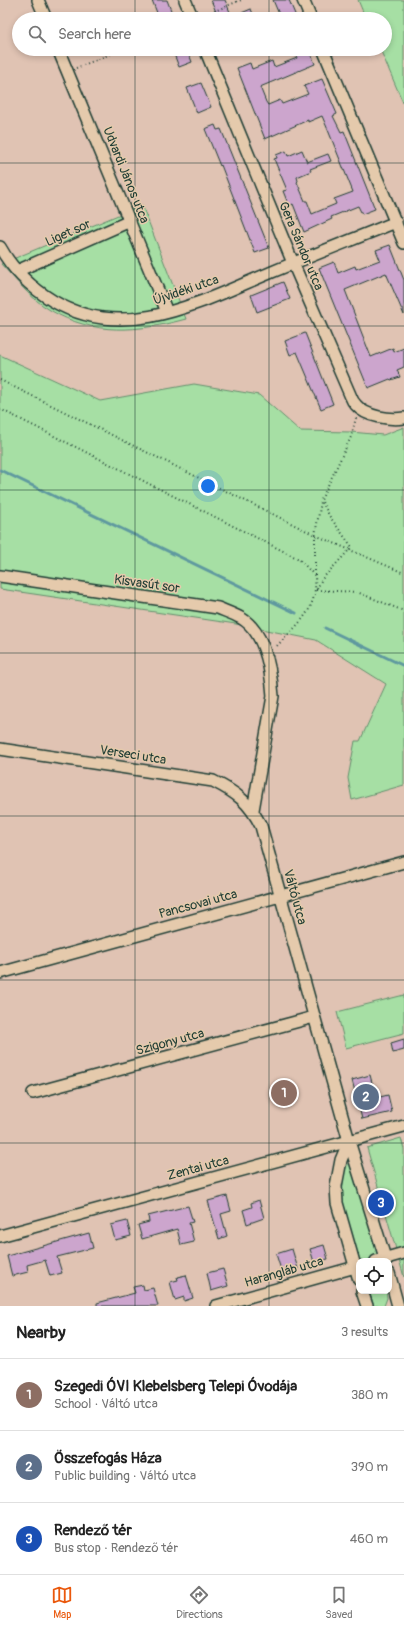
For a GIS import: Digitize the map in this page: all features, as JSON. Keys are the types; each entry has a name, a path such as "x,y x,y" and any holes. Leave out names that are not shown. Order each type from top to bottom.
{"street":[{"path":"38,0 43,12"},
{"path":"185,0 194,12"},
{"path":"303,0 308,12"},
{"name":"Udvardi János utca","path":"61,56 167,312"},
{"name":"Gera Sándor utca","path":"208,56 337,367 356,406"},
{"path":"327,56 404,243"},
{"name":"Liget sor","path":"17,271 130,221"},
{"name":"Újvidéki utca","path":"0,247 17,271 26,280 58,304 84,314 126,320 153,316 190,306 396,222"},
{"path":"356,406 368,413 383,418 404,418"},
{"name":"Kisvasút sor","path":"0,576 218,608 241,618 252,627 260,641 266,658"},
{"path":"253,810 273,696 271,676 266,658"},
{"name":"Verseci utca","path":"0,749 213,781 236,794 253,810"},
{"name":"Váltó utca","path":"253,810 261,826 381,1258"},
{"name":"Pancsovai utca","path":"0,972 404,862"},
{"name":"Szigony utca","path":"33,1093 314,1017"},
{"name":"Zentai utca","path":"0,1236 404,1126"},
{"path":"349,1142 340,1160 336,1186 337,1203 356,1263"},
{"path":"388,1258 404,1253"},
{"name":"Harangláb utca","path":"216,1306 356,1266"},
{"path":"392,1284 398,1306"},
{"path":"363,1294 367,1306"}],"path":[{"path":"212,12 241,0"},
{"path":"68,72 106,56"},
{"path":"0,380 315,535 404,573"},
{"path":"266,658 302,621 314,602 316,590 315,535 321,500 351,437 356,423 356,406"},
{"path":"0,409 298,559 315,576"},
{"path":"316,590 322,579 352,547 330,517 321,500"},
{"path":"316,590 357,592 404,611"}],"green space":[{"path":"358,0 404,0 404,105 383,56 392,56 392,12 363,12"},
{"path":"142,205 186,319 151,327 133,329 100,328 83,324 43,306 24,289 1,264"},
{"path":"0,355 100,401 194,384 259,395 300,431 351,432 383,435 404,427 404,785 352,800 348,778 355,741 360,741 386,684 316,640 236,624 0,589"},
{"path":"404,995 404,1033 346,1048 337,1012"},
{"path":"401,1138 404,1149 404,1277 367,1148"},
{"path":"349,1163 351,1164 378,1252 378,1257 358,1258 344,1207 343,1185 346,1167"},
{"path":"370,1294 386,1294 387,1298 384,1306 374,1306"}],"building":[{"path":"152,0 167,0 172,12 157,12"},
{"path":"211,0 225,0 230,12 216,12"},
{"path":"273,0 289,0 294,12 278,12"},
{"path":"251,9 252,12 244,12"},
{"path":"175,56 190,56 192,62 179,67"},
{"path":"296,56 312,56 315,64 260,87 266,102 268,105 280,100 282,104 308,94 304,86 322,79 337,114 333,116 341,132 344,131 375,209 362,214 358,206 331,217 332,219 304,232 293,204 289,206 283,191 287,190 274,159 277,158 276,155 286,151 288,156 302,150 307,162 328,154 331,161 310,169 311,171 297,177 297,182 312,214 336,204 334,199 353,192 328,130 322,116 308,122 308,120 265,139 237,68 250,63 252,69 272,61 274,67 297,58"},
{"path":"201,83 211,107 197,113 187,88"},
{"path":"215,125 217,130 221,129 269,248 255,253 221,165 220,166 205,129"},
{"path":"390,245 404,280 404,315 386,273 345,290 371,357 393,348 394,352 404,348 404,367 397,370 400,377 390,379 368,388 319,268 334,262 338,273 355,266 356,269 380,260 376,250"},
{"path":"283,282 290,299 257,312 251,295"},
{"path":"305,333 333,404 321,409 297,352 290,355 285,341"},
{"path":"404,1039 404,1050 393,1053 391,1043"},
{"path":"370,1075 376,1098 388,1095 392,1112 362,1119 352,1080"},
{"path":"227,1196 231,1211 221,1214 227,1236 219,1239 208,1201"},
{"path":"259,1200 264,1218 247,1224 243,1210 252,1207 251,1203"},
{"path":"188,1206 193,1222 189,1223 194,1242 181,1245 177,1229 142,1239 138,1225 149,1222 148,1216"},
{"path":"127,1221 131,1236 115,1240 111,1225"},
{"path":"89,1233 93,1248 57,1257 62,1273 50,1276 45,1260 27,1265 28,1272 12,1276 7,1256"},
{"path":"324,1245 328,1259 314,1262 310,1249"},
{"path":"292,1249 298,1269 282,1273 276,1254"},
{"path":"223,1269 228,1286 211,1291 207,1273"},
{"path":"186,1275 193,1298 184,1301 184,1297 175,1300 170,1282 178,1280 177,1277"},
{"path":"143,1285 144,1290 153,1288 158,1306 97,1306 97,1303 135,1293 133,1287"}],"waterway":[{"path":"0,470 296,613"},
{"path":"325,628 404,666"}],"place":[{"name":"Szegedi ÓVI Klebelsberg Telepi Óvodája","path":"284,1093"},
{"name":"Összefogás Háza","path":"366,1097"},
{"name":"Rendező tér","path":"381,1203"}]}
